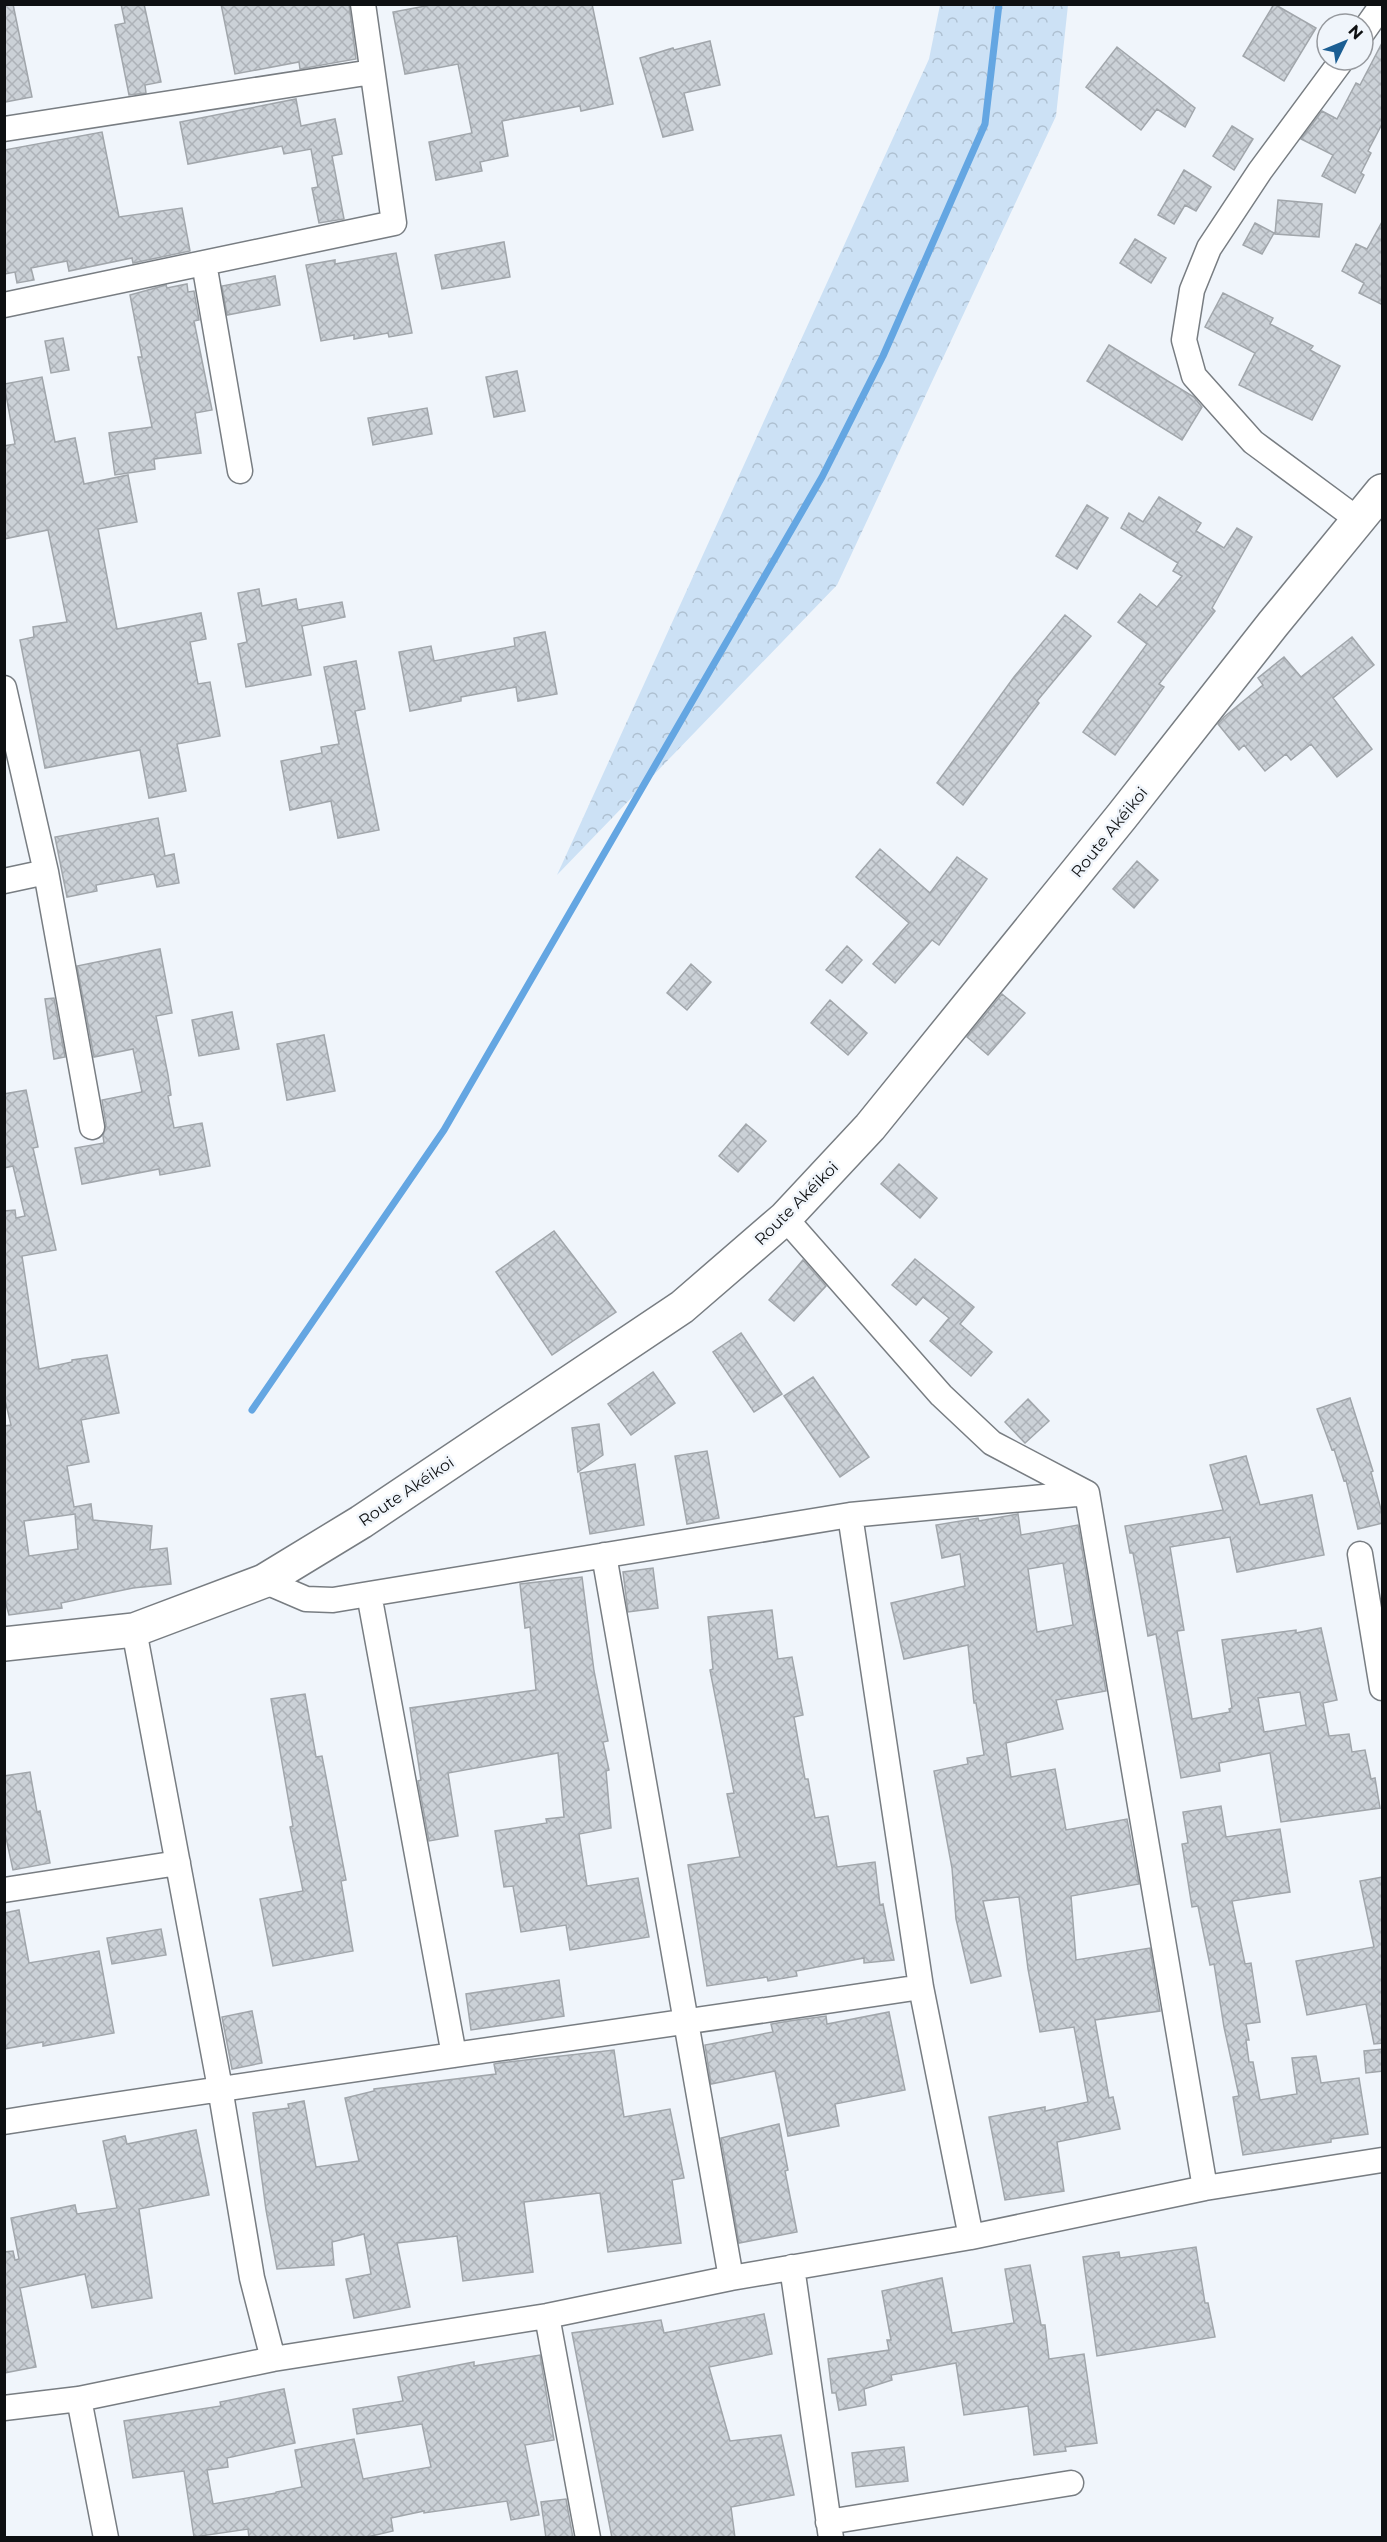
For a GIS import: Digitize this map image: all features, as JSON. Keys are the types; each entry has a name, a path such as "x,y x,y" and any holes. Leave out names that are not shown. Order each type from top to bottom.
{"street":[{"path":"4,305 394,224 363,4"},
{"path":"4,129 372,72"},
{"path":"1333,72 1260,171 1209,248 1192,290 1184,340 1194,376 1253,442 1358,519"},
{"path":"204,263 240,471"},
{"name":"Route Akéikoi","path":"4,1644 134,1630 264,1581 361,1522 682,1307 785,1218 870,1127 1358,519 1383,491"},
{"path":"4,688 46,872 92,1127"},
{"path":"4,881 46,872"},
{"path":"785,1218 941,1395 971,1424 992,1443 1087,1493"},
{"path":"264,1581 306,1599 333,1600 850,1515 1087,1493"},
{"path":"1087,1493 1205,2188"},
{"path":"850,1515 921,1987 971,2237"},
{"path":"1360,1554 1383,1688"},
{"path":"604,1555 731,2278"},
{"path":"369,1594 454,2055"},
{"path":"134,1630 220,2088 252,2278 273,2359"},
{"path":"4,1890 177,1863"},
{"path":"4,2122 220,2088 686,2023 921,1987"},
{"path":"4,2408 79,2399 273,2359 547,2316 731,2278 971,2237 1205,2188 1383,2160"},
{"path":"792,2267 830,2530 1071,2483"},
{"path":"547,2316 588,2538"},
{"path":"79,2399 106,2538"}],"green space":[{"path":"940,5 1068,5 1056,116 837,585 557,875 929,59"}],"building":[{"path":"5,4 13,4 32,97 5,102"},
{"path":"121,4 144,4 161,82 145,85 146,93 129,95 115,25 125,23"},
{"path":"221,4 349,4 356,59 300,69 299,62 235,74"},
{"path":"436,4 592,4 613,104 581,111 580,106 502,121 508,156 480,162 482,171 436,180 429,142 472,133 458,64 405,74 393,12"},
{"path":"1274,4 1315,27 1284,81 1243,56"},
{"path":"710,41 720,85 684,93 693,130 663,137 640,58 673,48 674,50"},
{"path":"1383,41 1383,122 1368,151 1371,153 1361,173 1364,175 1355,193 1322,176 1333,155 1301,139 1322,111 1337,119 1356,83 1360,85 1367,72 1375,72 1375,56"},
{"path":"1117,47 1195,108 1185,127 1157,109 1141,130 1086,87"},
{"path":"296,99 301,126 335,119 342,154 332,156 344,219 319,223 312,188 318,187 311,149 284,154 282,146 188,164 180,122"},
{"path":"1232,126 1253,139 1234,170 1213,156"},
{"path":"102,132 119,217 182,208 190,251 133,263 132,258 69,271 67,261 31,268 34,280 17,283 15,272 4,274 4,150"},
{"path":"1184,170 1211,187 1196,211 1185,205 1174,224 1158,215"},
{"path":"1278,200 1322,204 1319,237 1275,234"},
{"path":"1383,220 1383,305 1359,293 1364,283 1342,271 1356,244 1367,249"},
{"path":"1255,223 1274,233 1262,254 1243,245"},
{"path":"1135,239 1166,258 1151,283 1120,263"},
{"path":"504,242 510,277 442,289 435,255"},
{"path":"396,253 412,333 389,337 388,333 354,339 354,335 321,341 306,265 335,260 335,264"},
{"path":"275,276 280,305 227,315 222,286"},
{"path":"187,284 188,292 194,291 199,320 194,321 212,410 195,413 201,453 154,459 155,469 115,475 109,433 152,427 138,357 142,357 130,295 166,285 167,288"},
{"path":"1223,293 1273,318 1270,324 1313,346 1310,350 1340,366 1312,420 1239,385 1255,353 1205,327"},
{"path":"63,338 69,370 51,373 45,341"},
{"path":"1109,345 1194,397 1202,407 1182,440 1087,381"},
{"path":"517,371 525,411 494,417 486,377"},
{"path":"42,377 55,442 75,438 84,484 128,475 137,522 98,529 117,629 201,613 206,639 190,642 198,684 210,682 220,736 177,744 186,791 149,798 140,750 45,768 20,640 34,637 33,627 67,622 48,530 4,539 4,446 15,444 4,384"},
{"path":"427,408 432,434 373,445 368,418"},
{"path":"1159,497 1201,523 1196,531 1224,548 1237,528 1252,537 1212,608 1215,611 1159,684 1164,687 1115,755 1083,732 1147,644 1118,622 1140,594 1157,607 1182,576 1173,571 1178,563 1121,528 1129,513 1143,522"},
{"path":"1087,505 1108,518 1077,569 1056,556"},
{"path":"259,589 262,606 296,599 298,610 342,602 345,617 302,626 311,675 246,687 238,644 247,642 238,593"},
{"path":"1065,615 1091,636 1037,701 1039,703 963,805 937,783 1014,677"},
{"path":"545,632 557,694 518,701 516,687 461,697 461,701 410,711 399,652 431,646 434,661 515,646 514,638"},
{"path":"1352,637 1374,665 1333,698 1372,749 1337,777 1311,744 1291,760 1286,754 1265,771 1244,745 1239,750 1218,724 1263,685 1258,678 1284,657 1301,677"},
{"path":"356,661 365,709 355,711 379,830 338,838 331,801 290,810 281,761 322,753 321,747 339,744 324,667"},
{"path":"158,818 165,856 174,854 179,883 157,887 154,874 96,885 97,891 67,897 55,837"},
{"path":"880,849 930,893 957,857 987,879 939,945 932,940 895,983 873,964 909,923 856,877"},
{"path":"1137,861 1158,880 1134,908 1113,889"},
{"path":"847,946 862,960 842,983 826,970"},
{"path":"160,949 172,1013 156,1016 168,1075 171,1095 168,1096 174,1128 202,1123 210,1166 160,1175 159,1169 82,1184 75,1148 104,1143 106,1124 102,1100 142,1092 133,1049 94,1057 77,966"},
{"path":"691,964 711,982 687,1010 667,993"},
{"path":"1002,994 1025,1013 988,1055 967,1037"},
{"path":"54,998 65,1057 54,1059 45,999"},
{"path":"830,1000 867,1033 848,1055 811,1023"},
{"path":"232,1012 239,1049 199,1056 192,1020"},
{"path":"324,1035 335,1091 287,1100 277,1044"},
{"path":"26,1090 38,1147 33,1148 56,1250 22,1256 39,1369 72,1362 72,1360 107,1355 119,1413 81,1420 89,1462 67,1466 74,1507 91,1504 93,1520 152,1526 150,1550 167,1548 171,1584 133,1588 61,1603 62,1608 9,1615 4,1597 4,1426 11,1425 4,1396 4,1211 15,1210 16,1218 25,1216 13,1166 4,1168 4,1094","holes":["75,1514 78,1549 29,1556 24,1521"]},
{"path":"746,1124 766,1141 738,1172 719,1156"},
{"path":"899,1164 937,1198 920,1218 881,1184"},
{"path":"554,1231 616,1312 552,1355 496,1272"},
{"path":"915,1259 974,1307 960,1324 992,1352 971,1376 930,1341 949,1318 923,1297 916,1305 892,1285"},
{"path":"803,1260 826,1286 794,1321 769,1300"},
{"path":"741,1333 782,1394 754,1412 713,1352"},
{"path":"653,1372 675,1403 631,1435 608,1404"},
{"path":"813,1377 869,1457 840,1477 784,1396"},
{"path":"1350,1398 1373,1471 1371,1472 1383,1517 1383,1523 1358,1529 1346,1480 1344,1481 1334,1449 1332,1450 1317,1409"},
{"path":"1028,1399 1049,1421 1025,1443 1005,1422"},
{"path":"599,1424 603,1455 578,1472 572,1428"},
{"path":"707,1451 719,1518 687,1524 675,1456"},
{"path":"1246,1456 1260,1505 1312,1495 1324,1555 1237,1572 1230,1537 1170,1547 1184,1630 1177,1631 1192,1719 1230,1712 1229,1709 1232,1708 1222,1640 1296,1630 1296,1633 1321,1628 1337,1700 1323,1703 1329,1736 1349,1734 1352,1752 1365,1750 1371,1779 1375,1778 1380,1808 1281,1822 1270,1753 1219,1763 1220,1771 1181,1778 1156,1634 1148,1636 1133,1553 1130,1553 1125,1526 1223,1510 1210,1465","holes":["1300,1692 1306,1725 1264,1732 1258,1698"]},
{"path":"635,1464 644,1525 590,1534 580,1473"},
{"path":"1018,1514 1021,1535 1078,1525 1106,1691 1056,1700 1063,1729 1006,1743 1011,1777 1055,1769 1066,1830 1127,1819 1139,1884 1071,1896 1076,1960 1150,1948 1160,2011 1095,2020 1109,2098 1113,2097 1120,2129 1057,2142 1064,2191 1005,2200 989,2117 1045,2107 1045,2111 1088,2102 1074,2027 1040,2032 1028,1969 1019,1897 983,1901 1001,1976 971,1983 956,1919 952,1868 934,1771 968,1764 967,1758 984,1755 976,1703 974,1703 968,1645 904,1659 891,1603 965,1586 960,1554 942,1558 936,1525 978,1518 979,1521","holes":["1063,1563 1073,1625 1037,1632 1028,1569"]},
{"path":"653,1568 658,1608 628,1612 623,1572"},
{"path":"582,1577 594,1671 608,1741 603,1742 609,1770 606,1771 611,1828 579,1834 587,1886 638,1878 649,1937 570,1950 566,1925 521,1932 513,1886 504,1887 495,1831 547,1823 546,1819 564,1817 558,1753 448,1773 458,1836 429,1841 418,1781 421,1780 410,1708 536,1690 530,1627 525,1628 520,1584"},
{"path":"772,1610 778,1659 792,1657 803,1715 794,1717 805,1779 808,1779 815,1818 828,1816 837,1867 875,1862 880,1905 883,1904 894,1960 864,1963 864,1958 796,1971 797,1976 768,1981 767,1977 707,1986 688,1865 740,1857 727,1794 734,1793 710,1670 713,1669 708,1617"},
{"path":"305,1694 316,1757 322,1756 346,1880 341,1881 353,1951 273,1966 260,1899 303,1891 290,1827 293,1826 271,1699"},
{"path":"30,1772 50,1863 13,1870 4,1829 4,1776"},
{"path":"1221,1806 1226,1837 1280,1829 1290,1892 1232,1901 1245,1964 1251,1963 1260,2022 1246,2024 1249,2040 1246,2040 1249,2062 1253,2062 1260,2100 1297,2094 1292,2058 1316,2056 1321,2083 1359,2078 1368,2134 1243,2155 1233,2097 1239,2096 1224,2027 1214,1964 1210,1965 1198,1906 1192,1907 1182,1844 1188,1843 1183,1812"},
{"path":"1383,1877 1383,2043 1374,2044 1366,2004 1307,2015 1296,1961 1374,1947 1360,1881"},
{"path":"19,1910 29,1963 99,1951 114,2033 43,2046 43,2042 4,2049 4,1913"},
{"path":"161,1929 166,1955 112,1964 107,1938"},
{"path":"559,1980 564,2016 471,2030 466,1994"},
{"path":"252,2011 262,2063 232,2069 222,2017"},
{"path":"889,2012 905,2090 835,2104 839,2126 788,2136 775,2071 711,2084 705,2045 773,2032 771,2024 826,2016 827,2024"},
{"path":"1383,2049 1383,2071 1366,2073 1364,2051"},
{"path":"614,2050 624,2117 670,2109 684,2178 672,2180 681,2243 608,2252 600,2193 524,2202 533,2272 463,2281 457,2236 397,2243 410,2307 354,2318 346,2279 371,2274 364,2234 332,2242 334,2265 277,2269 266,2210 253,2113 289,2108 288,2104 304,2101 316,2167 359,2161 345,2098 374,2091 374,2089 496,2074 494,2064 499,2063"},
{"path":"779,2124 788,2170 785,2171 797,2232 739,2243 721,2138"},
{"path":"196,2130 209,2195 139,2209 152,2298 92,2308 85,2274 20,2288 36,2367 4,2373 4,2252 13,2251 15,2260 19,2259 11,2218 75,2205 77,2214 117,2208 103,2141 125,2136 127,2144"},
{"path":"1196,2247 1205,2303 1208,2303 1215,2337 1097,2356 1083,2257 1119,2252 1120,2258"},
{"path":"1030,2265 1041,2325 1045,2325 1049,2359 1084,2354 1097,2443 1065,2447 1066,2451 1034,2455 1028,2406 964,2415 956,2363 891,2375 892,2380 864,2389 866,2405 839,2410 836,2393 832,2393 828,2359 889,2350 887,2340 891,2340 882,2291 942,2278 952,2333 1014,2323 1005,2269"},
{"path":"764,2314 772,2354 709,2367 730,2441 781,2435 794,2495 731,2507 735,2538 612,2538 572,2333 661,2320 664,2333"},
{"path":"540,2355 554,2440 525,2445 539,2515 511,2520 507,2501 424,2513 424,2511 391,2518 393,2531 363,2538 249,2538 248,2529 194,2537 184,2471 133,2478 124,2421 221,2406 220,2402 284,2389 295,2443 227,2458 228,2467 207,2470 213,2504 302,2487 295,2450 354,2439 363,2479 431,2467 422,2424 357,2434 353,2409 403,2401 398,2377 474,2362 474,2366"},
{"path":"904,2447 908,2481 856,2487 852,2453"},
{"path":"566,2499 573,2538 546,2538 541,2502"}],"waterway":[{"path":"252,1410 444,1130 822,477 883,356 985,124 999,4"}]}
